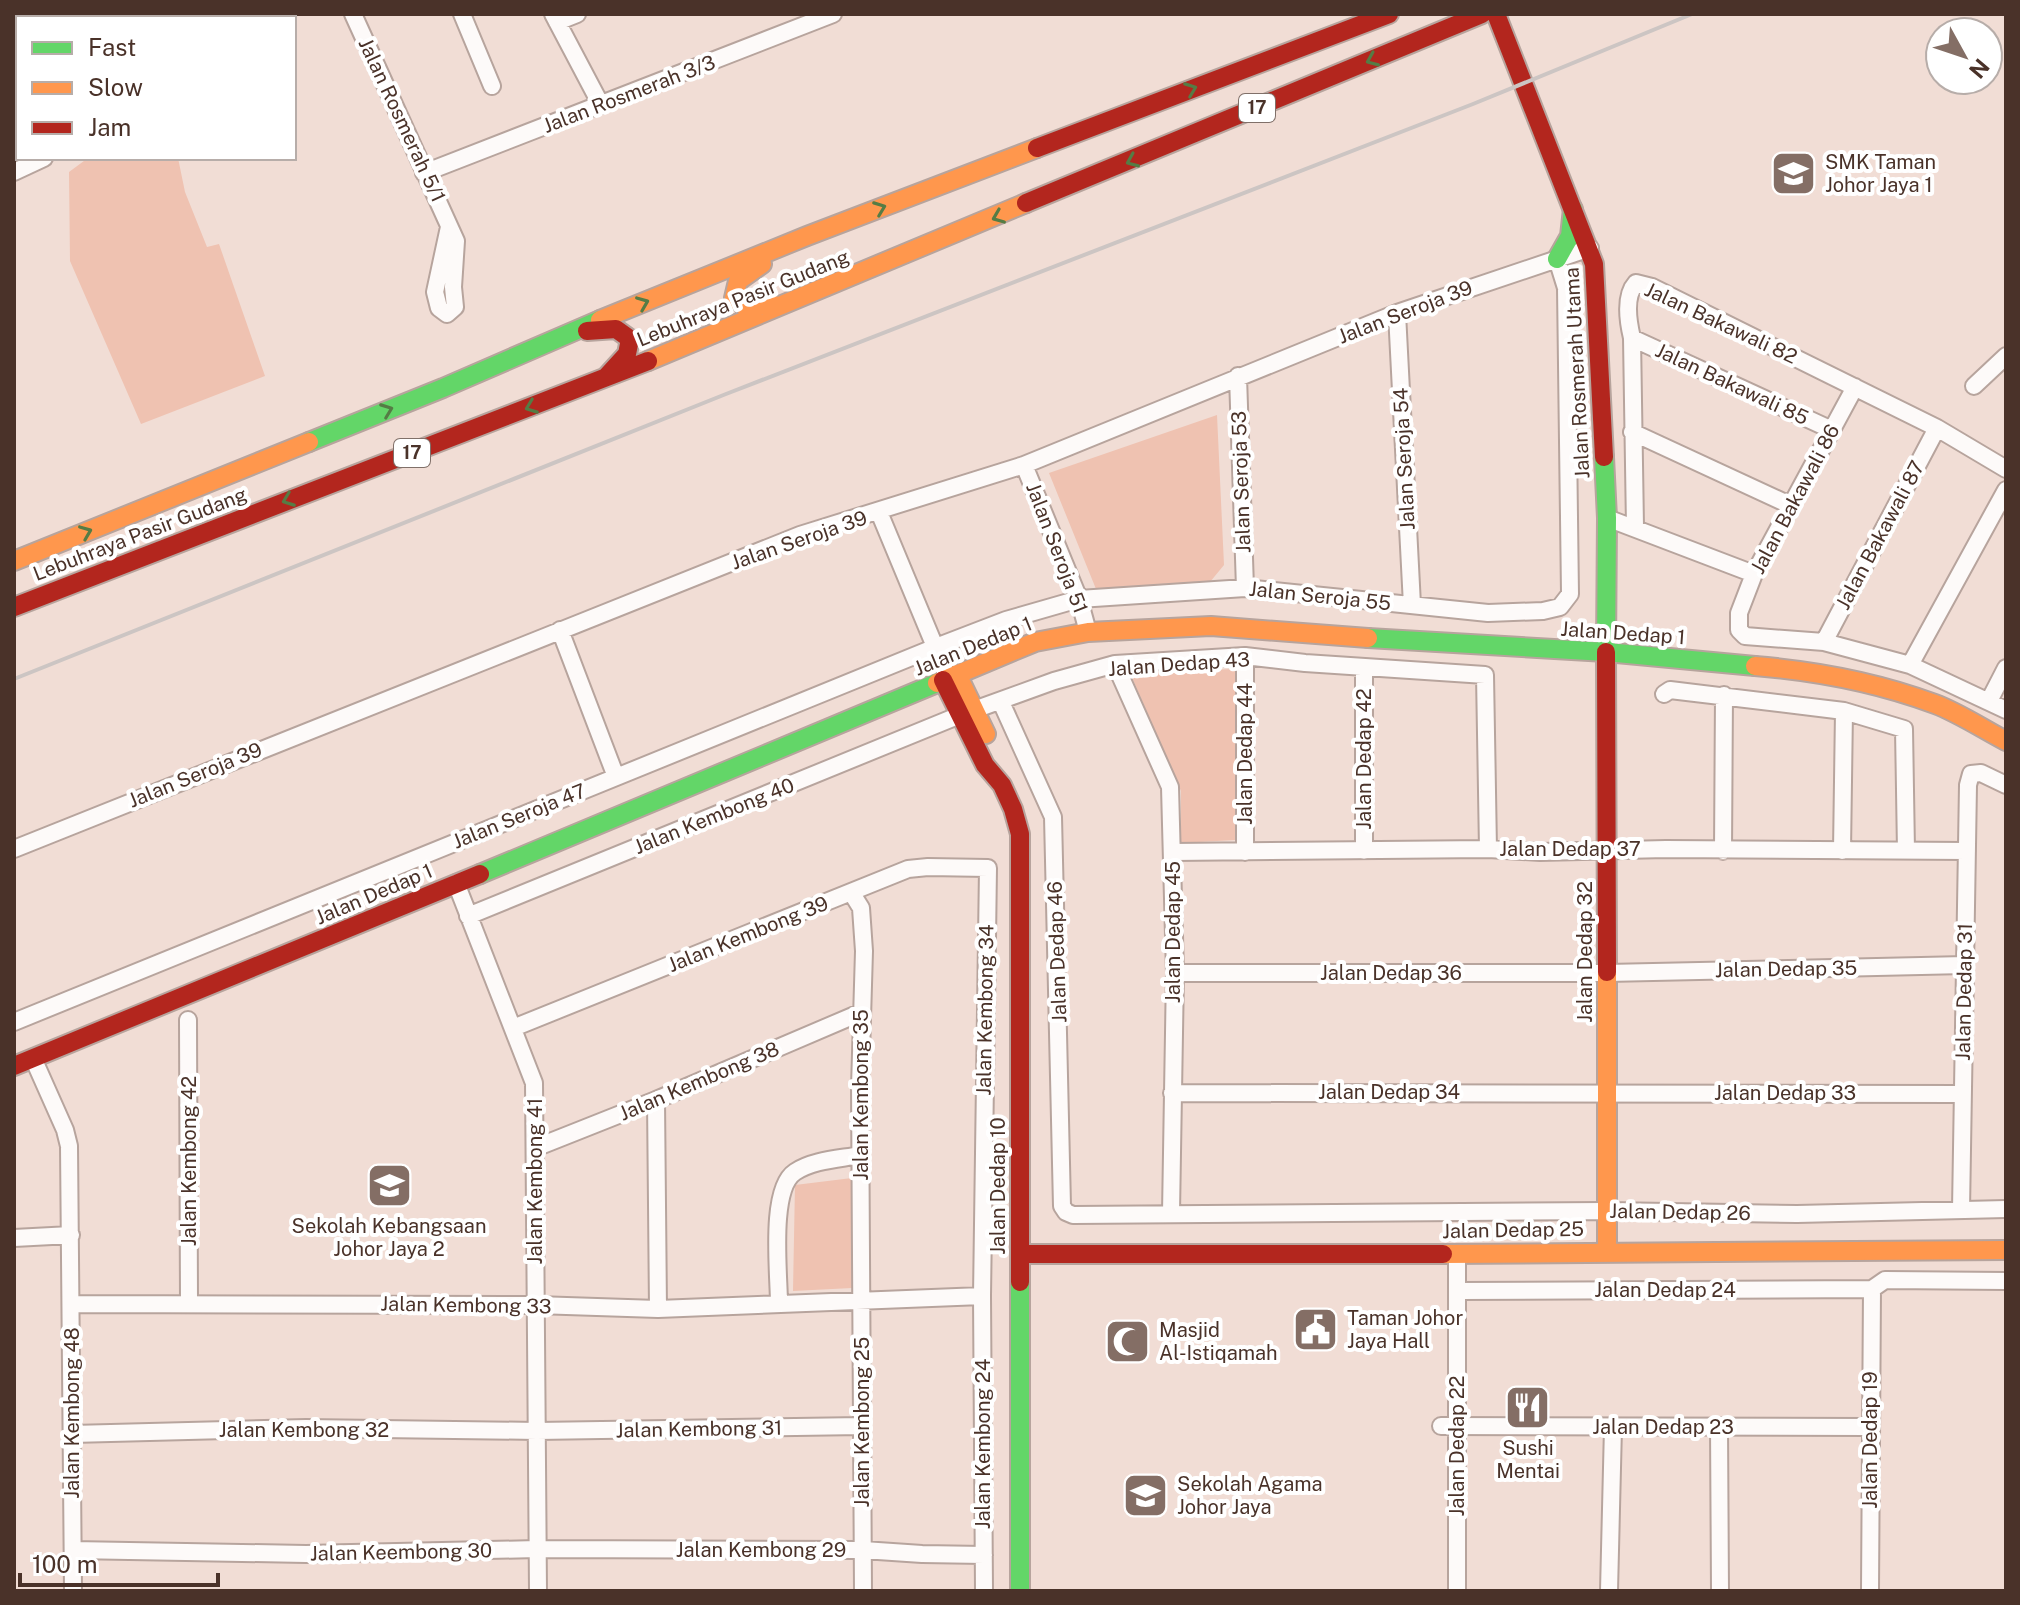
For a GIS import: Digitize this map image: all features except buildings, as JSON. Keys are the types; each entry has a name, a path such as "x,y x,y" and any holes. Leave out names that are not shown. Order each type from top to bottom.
{"main road":[{"name":"Lebuhraya Pasir Gudang","path":"14,561 443,388 570,332 807,236 1389,14"},
{"name":"Lebuhraya Pasir Gudang","path":"14,607 604,379 1482,14"},
{"name":"Jalan Rosmerah Utama","path":"1496,14 1590,248 1597,288 1607,518 1606,652"},
{"path":"1557,259 1570,236 1573,206"},
{"path":"788,304 746,307 734,298 733,290 746,273 807,236"},
{"path":"570,332 618,329 626,332 630,339 627,354 604,379"},
{"name":"Jalan Dedap 1","path":"14,1066 1035,642 1088,632 1211,626 1488,647 1606,652 1814,671 1883,687 1938,705 2006,741"},
{"name":"Jalan Dedap 32","path":"1606,652 1607,1252"},
{"name":"Jalan Dedap 10","path":"949,677 967,713 997,757 1002,785 1020,834 1020,1591"},
{"name":"Jalan Dedap 25","path":"1020,1254 2006,1250"}],"street":[{"name":"Jalan Rosmerah 5/1","path":"353,14 449,227"},
{"path":"462,14 492,86"},
{"path":"577,14 555,18 601,105"},
{"name":"Jalan Rosmerah 3/3","path":"424,173 831,14"},
{"path":"14,172 40,160"},
{"name":"Jalan Seroja 39","path":"14,849 800,535 1024,465 1397,313 1590,248"},
{"name":"Jalan Seroja 55","path":"936,647 1006,620 1079,599 1245,588 1488,613 1543,611 1560,607 1570,594 1566,288 1557,259"},
{"name":"Jalan Bakawali 82","path":"1635,527 1632,338 1628,321 1630,290 1636,283 1642,283 1855,387"},
{"name":"Jalan Seroja 54","path":"1397,313 1412,605"},
{"name":"Jalan Bakawali 85","path":"1632,338 1832,430"},
{"path":"1974,386 2006,356"},
{"name":"Jalan Seroja 53","path":"1238,376 1245,588"},
{"path":"1855,387 1937,428 2006,469"},
{"name":"Jalan Bakawali 86","path":"1824,642 1745,636 1739,630 1739,613 1754,574 1855,387"},
{"name":"Jalan Bakawali 87","path":"1824,642 1937,428"},
{"path":"1632,432 1792,506"},
{"name":"Jalan Seroja 51","path":"1024,465 1079,599 1088,632"},
{"path":"1910,665 2006,490"},
{"path":"879,512 949,677"},
{"path":"1607,518 1754,574"},
{"path":"560,630 616,777"},
{"path":"1824,642 1910,665 2006,710"},
{"name":"Jalan Seroja 47","path":"14,1022 936,647"},
{"name":"Jalan Dedap 43","path":"967,713 1054,681 1115,664 1245,656 1485,675 1488,849"},
{"name":"Jalan Dedap 44","path":"1245,656 1245,852"},
{"name":"Jalan Dedap 45","path":"1115,664 1170,787 1175,973 1171,1213"},
{"name":"Jalan Dedap 42","path":"1364,667 1364,851"},
{"path":"1989,701 2006,668"},
{"path":"1664,694 1670,690 1724,695 1844,711 1904,729 1906,851"},
{"path":"1723,851 1724,695"},
{"name":"Jalan Dedap 46","path":"1001,702 1053,817 1062,1206 1066,1212"},
{"path":"1842,851 1844,711"},
{"name":"Jalan Kembong 40","path":"468,916 967,713"},
{"name":"Jalan Dedap 31","path":"1961,1210 1968,785 1971,774 1981,773 2006,785"},
{"name":"Jalan Dedap 37","path":"1173,852 1488,849 1967,851"},
{"name":"Jalan Kembong 39","path":"513,1028 908,869 988,868"},
{"name":"Jalan Kembong 34","path":"982,1296 988,868"},
{"name":"Jalan Kembong 41","path":"456,883 534,1083 538,1591"},
{"name":"Jalan Kembong 35","path":"851,892 861,908 864,951 860,1155 862,1301"},
{"name":"Jalan Dedap 35","path":"1607,973 1965,965"},
{"name":"Jalan Dedap 36","path":"1175,973 1607,973"},
{"name":"Jalan Kembong 38","path":"535,1148 862,1012"},
{"name":"Jalan Kembong 42","path":"188,1020 189,1303"},
{"name":"Jalan Kembong 48","path":"33,1058 69,1146 73,1591"},
{"name":"Jalan Dedap 33","path":"1607,1092 1963,1094"},
{"name":"Jalan Dedap 34","path":"1172,1093 1607,1092"},
{"path":"656,1100 658,1309"},
{"path":"779,1304 778,1204 784,1183 791,1174 805,1166 860,1155"},
{"name":"Jalan Dedap 26","path":"1066,1212 1073,1215 1606,1211 1797,1214 2006,1209"},
{"path":"14,1238 71,1235"},
{"name":"Jalan Dedap 22","path":"1457,1253 1458,1291 1449,1426 1457,1591"},
{"name":"Jalan Dedap 24","path":"1458,1291 1872,1289 1885,1280 2006,1281"},
{"name":"Jalan Dedap 19","path":"1870,1591 1872,1289"},
{"name":"Jalan Kembong 33","path":"71,1304 536,1305 658,1309 982,1296"},
{"name":"Jalan Kembong 24","path":"982,1296 984,1591"},
{"name":"Jalan Kembong 25","path":"862,1301 863,1591"},
{"name":"Jalan Kembong 31","path":"537,1431 862,1426"},
{"name":"Jalan Dedap 23","path":"1449,1426 1870,1427"},
{"path":"1719,1426 1720,1591"},
{"path":"1609,1591 1613,1427"},
{"name":"Jalan Kembong 32","path":"72,1434 306,1428 537,1431"},
{"name":"Jalan Kembong 29","path":"537,1549 863,1550 984,1555"},
{"name":"Jalan Keembong 30","path":"73,1550 306,1554 537,1549"}],"shaded area":[{"path":"14,14 156,14 16,16 14,160"},
{"path":"85,160 178,160 185,192 207,247 219,244 265,376 141,424 70,261 69,172"},
{"path":"1217,415 1224,565 1210,582 1096,589 1049,473"},
{"path":"1235,669 1235,840 1181,843 1181,791 1130,673"},
{"path":"852,1178 852,1288 793,1291 795,1185"}],"railway":[{"path":"14,679 726,394 1473,104 1692,14"}],"traffic: fast":[{"path":"1557,259 1570,236 1573,209"},
{"path":"309,442 600,320"},
{"path":"1604,457 1606,652"},
{"path":"1368,638 1606,652 1755,666"},
{"path":"480,874 937,683"},
{"path":"1020,1282 1020,1591"}],"traffic: slow":[{"path":"600,320 1037,148"},
{"path":"648,361 1026,203"},
{"path":"762,264 738,281 734,298 746,307 774,305"},
{"path":"14,561 309,442"},
{"path":"937,683 1035,642 1088,632 1211,626 1368,638"},
{"path":"1755,666 1823,674 1891,689 1962,716 2006,741"},
{"path":"957,674 986,734"},
{"path":"1607,972 1607,1252"},
{"path":"1443,1254 2006,1250"}],"traffic: jam":[{"path":"1037,148 1389,14"},
{"path":"1026,203 1482,14"},
{"path":"1496,14 1594,264 1604,457"},
{"path":"587,331 616,329 630,339 627,354 606,377"},
{"path":"14,607 648,361"},
{"path":"1606,652 1607,972"},
{"path":"943,680 985,765 1002,785 1020,834 1020,1282"},
{"path":"14,1066 480,874"},
{"path":"1020,1254 1443,1254"}],"place":[{"name":"SMK Taman Johor Jaya 1","path":"1794,173"},
{"name":"Sekolah Kebangsaan Johor Jaya 2","path":"389,1186"},
{"name":"Taman Johor Jaya Hall","path":"1316,1329"},
{"name":"Masjid Al-Istiqamah","path":"1128,1342"},
{"name":"Sushi Mentai","path":"1528,1408"},
{"name":"Sekolah Agama Johor Jaya","path":"1146,1496"}]}
